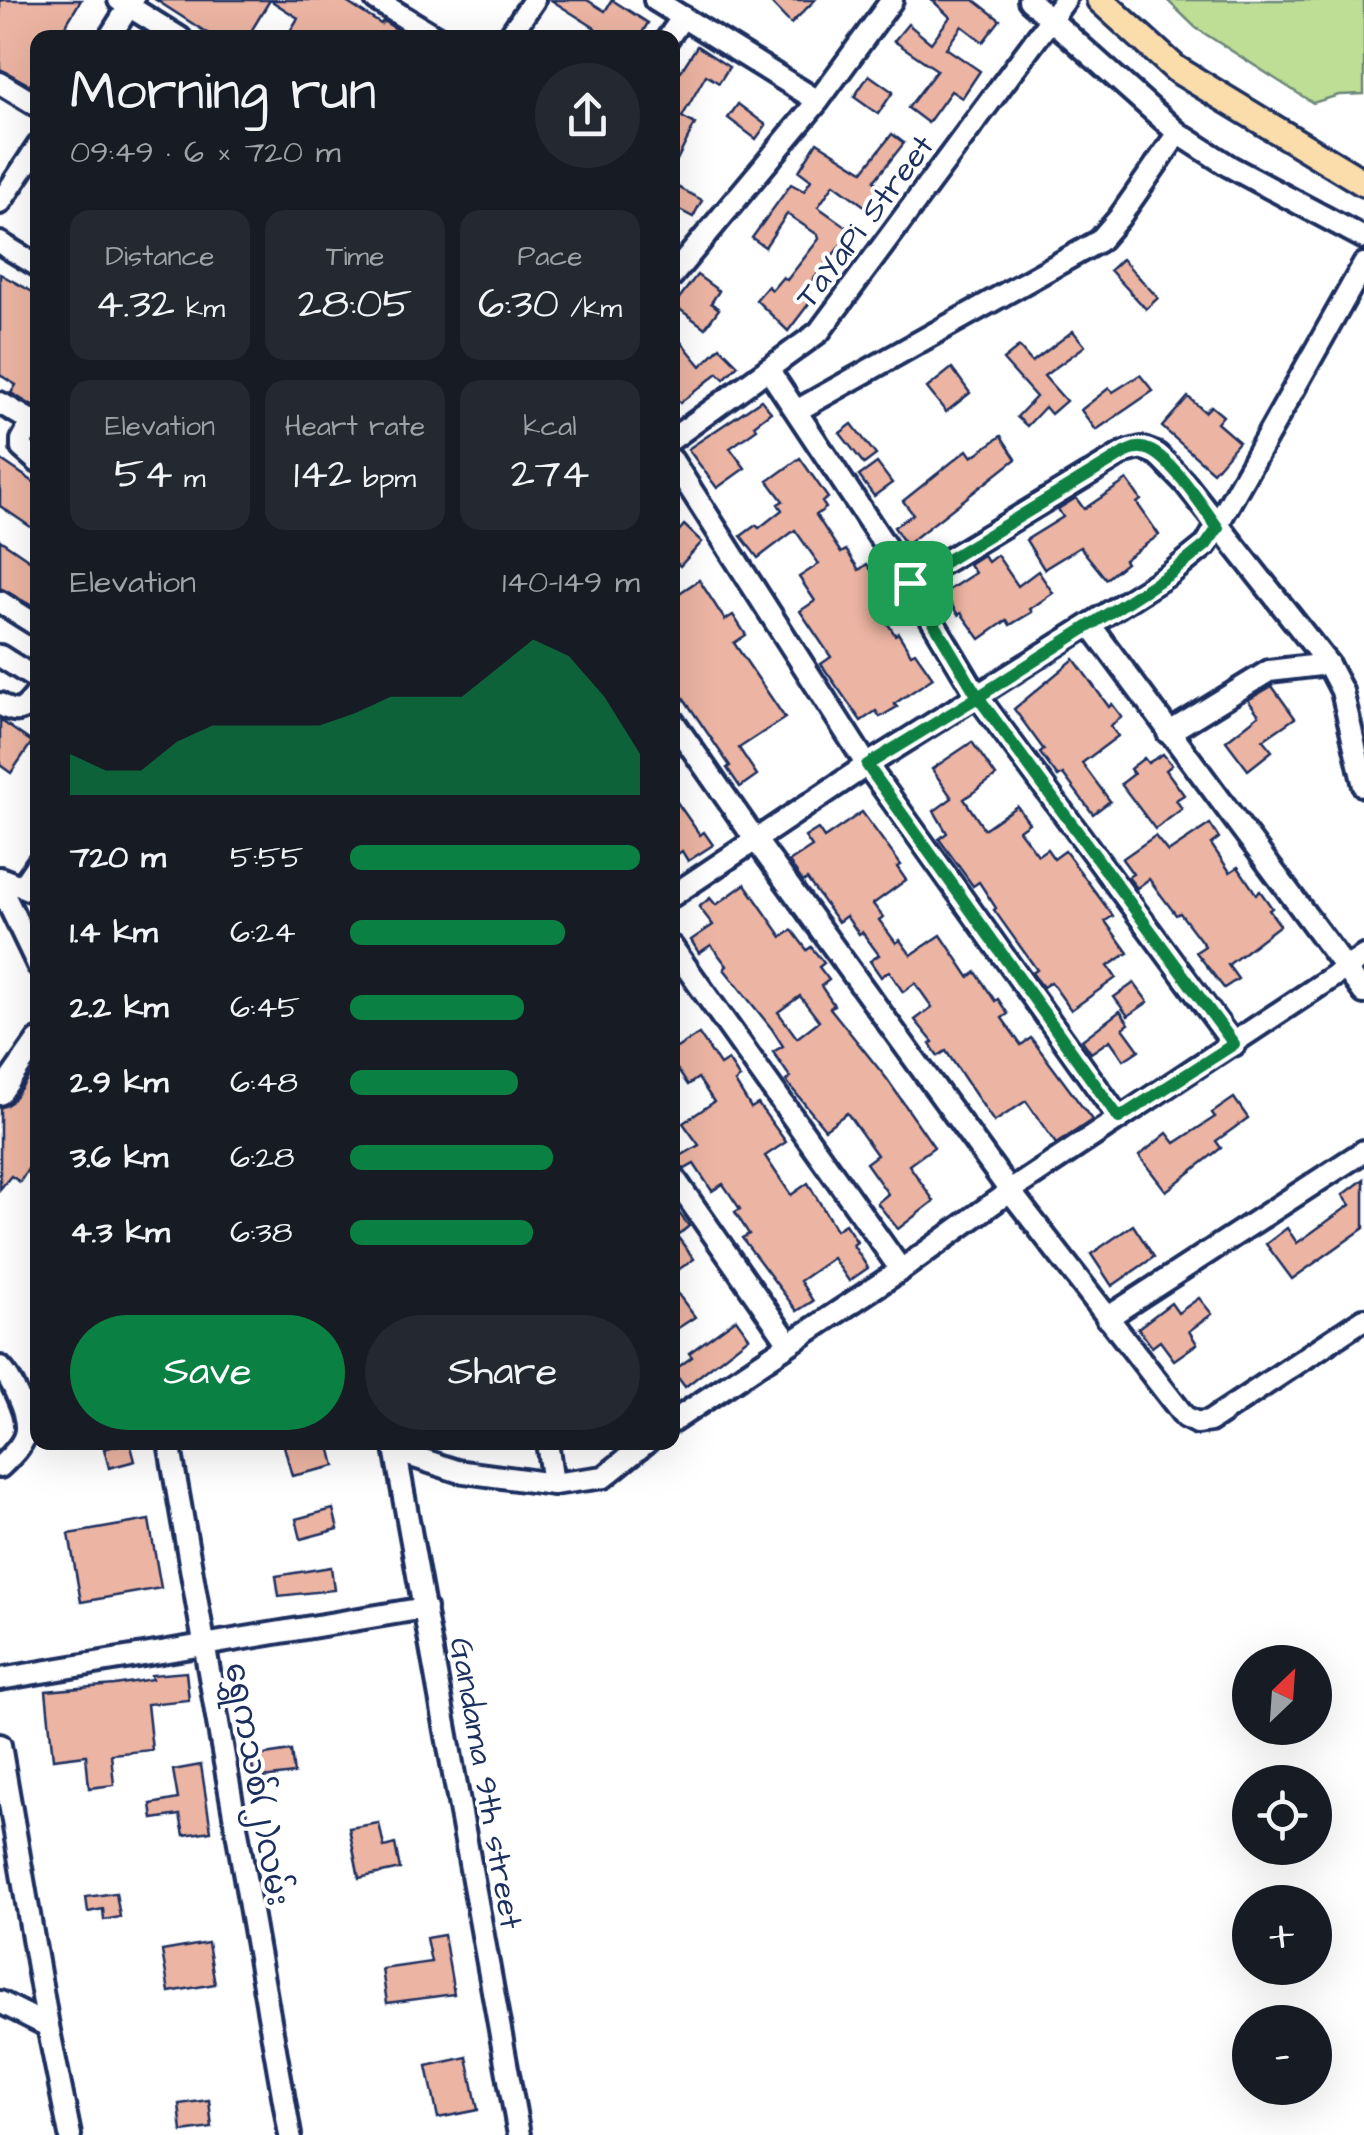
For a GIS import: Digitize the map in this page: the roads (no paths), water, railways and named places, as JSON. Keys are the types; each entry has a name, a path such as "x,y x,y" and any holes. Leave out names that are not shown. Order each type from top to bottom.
{"main road":[{"path":"1100,0 1176,69 1364,183"}],"street":[{"path":"376,0 425,30"},
{"path":"513,30 534,0"},
{"path":"655,0 818,101"},
{"path":"680,266 818,101 892,0"},
{"path":"1029,0 1178,133 1228,166 1364,238"},
{"name":"TaYaPi Street","path":"680,433 819,332 1065,0"},
{"path":"113,30 127,2 168,30"},
{"path":"674,30 683,17"},
{"path":"0,82 30,101"},
{"path":"798,410 1099,241 1178,133"},
{"path":"0,203 30,158"},
{"path":"0,243 30,261"},
{"path":"680,890 867,765 1091,626 1206,545 1364,264"},
{"path":"768,370 910,583 978,697 1234,1044"},
{"path":"0,402 30,421"},
{"path":"30,430 22,440 22,448 30,455"},
{"path":"910,583 1126,452 1141,448 1157,454 1328,664 1342,691 1364,786"},
{"path":"680,473 867,765 1119,1118"},
{"path":"2,608 30,622"},
{"path":"1091,626 1364,993"},
{"path":"0,656 30,675"},
{"path":"1168,733 1268,670 1328,664"},
{"path":"0,704 19,712 30,702"},
{"path":"680,738 1010,1191 1184,1417 1196,1423 1210,1421 1364,1319"},
{"path":"0,882 30,889"},
{"path":"0,882 30,948"},
{"path":"680,1417 1364,956"},
{"path":"680,958 901,1270"},
{"path":"0,1094 30,1051"},
{"path":"1107,1318 1364,1151"},
{"path":"680,1186 789,1343"},
{"path":"0,1367 27,1418 27,1434 21,1447 0,1467"},
{"name":"ရွှေကသစ်(၂)လမ်း","path":"171,1450 290,2135"},
{"name":"Gandama 9th street","path":"396,1450 520,2135"},
{"path":"403,1450 458,1472 553,1484 604,1477 637,1450"},
{"path":"548,1450 553,1484"},
{"path":"0,1679 425,1608"},
{"path":"0,1745 70,2135"},
{"path":"0,2002 48,2026"}]}
